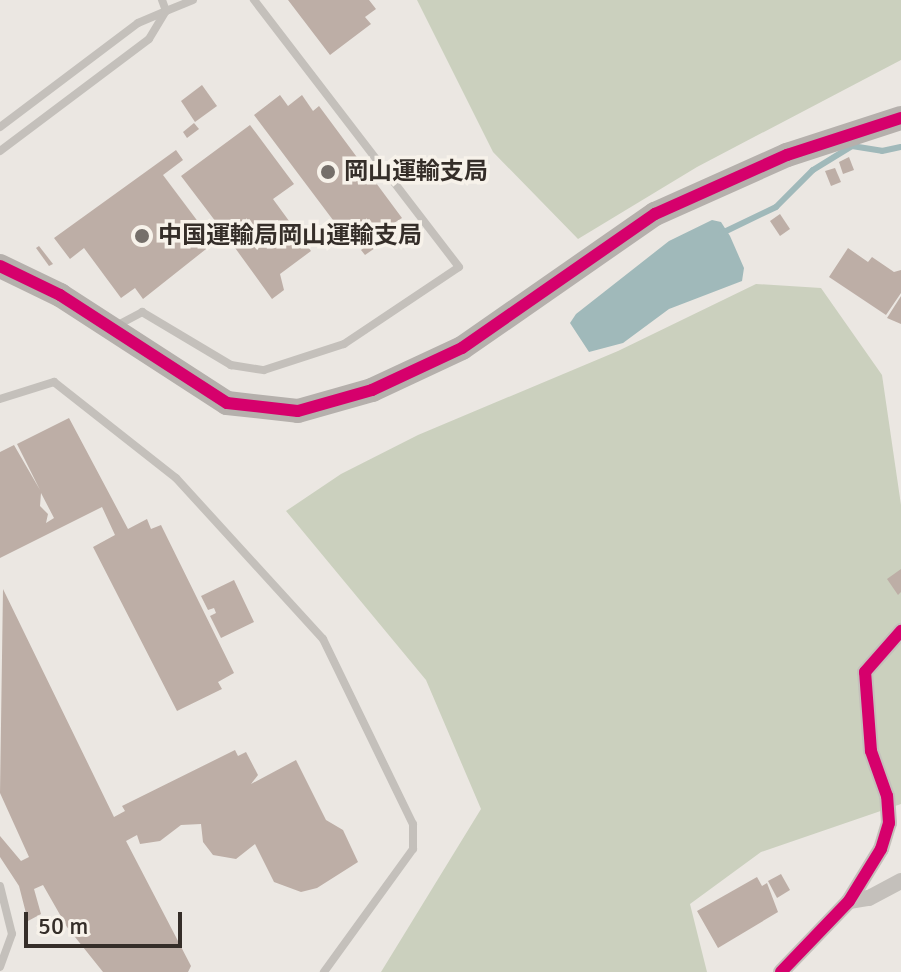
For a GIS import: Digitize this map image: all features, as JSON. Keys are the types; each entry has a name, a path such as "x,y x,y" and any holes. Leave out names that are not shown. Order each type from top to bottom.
{"street":[{"path":"0,266 60,295 227,403 272,411 322,406 401,379 462,348 655,214 787,155 901,118"},
{"path":"781,972 849,901 881,849 889,823 887,796 871,751 865,672 901,631"},
{"path":"849,901 869,898 901,881"}],"lane":[{"path":"162,0 166,11"},
{"path":"0,127 138,23 193,0"},
{"path":"112,330 131,314 142,312 231,365 264,370 344,344 459,267 254,0"},
{"path":"0,151 149,39 166,11"},
{"path":"0,399 54,382 176,478 323,639 413,824 413,849 324,972"},
{"path":"0,886 12,934 0,967"}],"green space":[{"path":"417,0 901,0 901,60 697,167 578,239 493,152"},
{"path":"756,284 821,288 882,375 901,505 901,804 761,852 690,904 707,972 381,972 481,809 426,680 286,511 341,474 418,435 618,351"}],"water":[{"path":"712,220 721,222 730,236 744,268 742,281 669,309 623,343 589,352 570,323 576,314 669,241"}],"building":[{"path":"288,0 369,0 376,9 365,17 371,24 330,55"},
{"path":"202,85 217,106 195,122 181,101"},
{"name":"岡山運輸支局","path":"280,95 288,106 302,95 313,111 319,106 402,218 354,248 254,115"},
{"path":"194,123 199,129 187,138 183,132"},
{"path":"250,125 294,184 273,199 311,251 280,274 284,290 272,299 225,234 143,299 135,288 121,298 84,248 70,259 54,238 176,150 183,160 163,175 205,231 216,222 181,176"},
{"path":"849,157 854,170 843,174 839,162"},
{"path":"835,168 841,182 831,186 825,171"},
{"path":"780,214 790,229 780,236 770,221"},
{"path":"374,240 378,246 365,255 361,250"},
{"path":"39,246 53,264 49,266 36,248"},
{"path":"848,248 868,262 872,257 894,272 901,270 901,293 886,315 829,277"},
{"path":"901,296 901,324 887,318"},
{"path":"69,418 128,529 147,519 151,529 161,525 234,673 218,682 222,689 177,711 93,547 115,535 102,507 0,558 0,452 14,445 40,490 17,444","holes":["41,493 54,518 46,523 48,514 40,506"]},
{"path":"901,569 901,592 898,595 887,579"},
{"path":"234,580 254,622 221,638 210,616 216,613 214,608 208,610 201,596"},
{"path":"3,589 114,817 125,811 122,806 235,750 238,756 246,752 258,775 251,784 296,760 326,820 343,830 358,862 317,888 301,892 274,882 255,844 236,859 213,855 203,842 201,824 181,825 160,841 140,844 137,835 126,841 191,966 188,972 103,972 67,927 43,885 34,889 41,914 28,921 19,886 0,857 0,836 21,861 29,857 0,793"},
{"path":"781,874 790,890 777,898 768,881"},
{"path":"757,877 762,886 767,883 778,912 718,948 697,911"}],"waterway":[{"path":"722,233 776,207 813,170 852,146 882,151 901,147"}],"cycle path":[{"path":"0,266 60,295 227,403 298,411 372,390 462,348 655,214 787,155 901,118"},
{"path":"781,972 849,901 881,849 889,823 887,796 871,751 865,672 901,631"}],"place":[{"name":"岡山運輸支局","path":"328,172"},
{"name":"中国運輸局岡山運輸支局","path":"142,236"}]}
